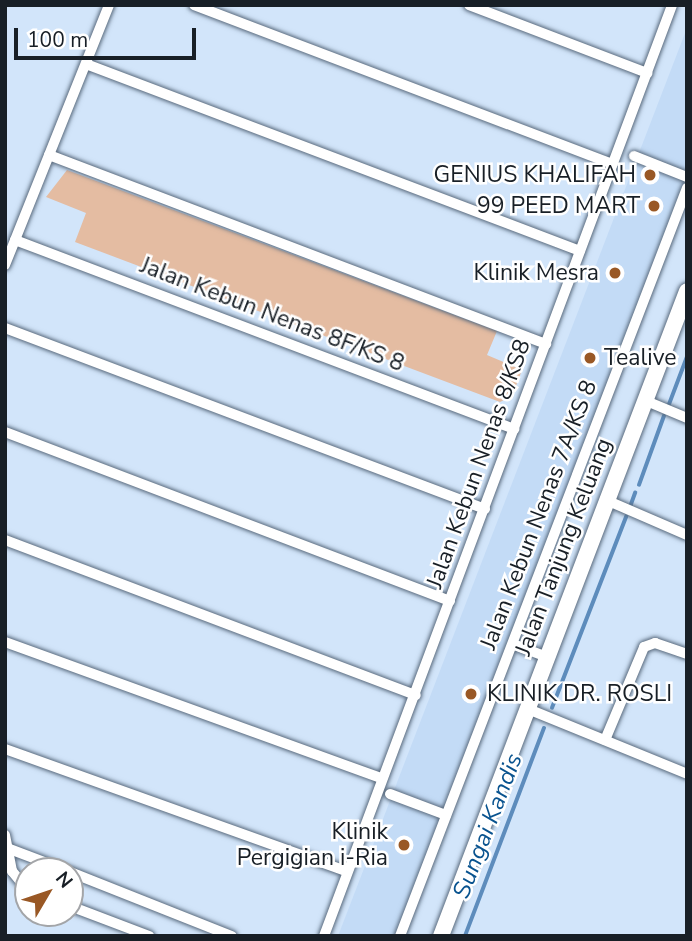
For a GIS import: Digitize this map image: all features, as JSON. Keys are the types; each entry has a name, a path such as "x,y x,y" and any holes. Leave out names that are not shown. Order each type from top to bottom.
{"main road":[{"name":"Jalan Tanjung Keluang","path":"441,936 687,291"}],"street":[{"path":"5,265 109,5"},
{"path":"194,5 613,163"},
{"path":"468,5 647,73"},
{"name":"Jalan Kebun Nenas 8/KS8","path":"324,936 380,778 416,695 672,5"},
{"path":"86,64 580,251"},
{"path":"48,155 546,344"},
{"path":"634,156 687,177"},
{"name":"Jalan Kebun Nenas 7A/KS 8","path":"400,936 687,188"},
{"name":"Jalan Kebun Nenas 8F/KS 8","path":"15,240 514,429"},
{"path":"5,328 485,509"},
{"path":"644,400 687,418"},
{"path":"5,432 450,601"},
{"path":"606,500 687,535"},
{"path":"5,540 416,695"},
{"path":"5,642 380,778"},
{"path":"605,740 644,647 655,643 687,654"},
{"path":"513,644 547,657"},
{"path":"528,709 687,774"},
{"path":"5,749 346,871"},
{"path":"390,794 446,815"},
{"path":"5,835 14,874"},
{"path":"7,848 31,857"},
{"path":"84,877 232,936"},
{"path":"84,911 149,936"}],"shaded area":[{"path":"687,28 687,174 502,659 395,936 338,936"},
{"path":"67,170 497,331 487,355 522,370 512,396 500,402 75,242 86,213 46,197"}],"waterway":[{"name":"Sungai Kandis","path":"668,407 687,357"},
{"name":"Sungai Kandis","path":"639,485 664,416"},
{"name":"Sungai Kandis","path":"630,507 635,493"},
{"name":"Sungai Kandis","path":"552,708 626,517"},
{"name":"Sungai Kandis","path":"465,936 544,728"}],"place":[{"name":"GENIUS KHALIFAH","path":"650,175"},
{"name":"99 PEED MART","path":"654,206"},
{"name":"Klinik Mesra","path":"615,273"},
{"name":"Tealive","path":"590,358"},
{"name":"KLINIK DR. ROSLI","path":"471,694"},
{"name":"Klinik Pergigian i-Ria","path":"404,845"}]}
